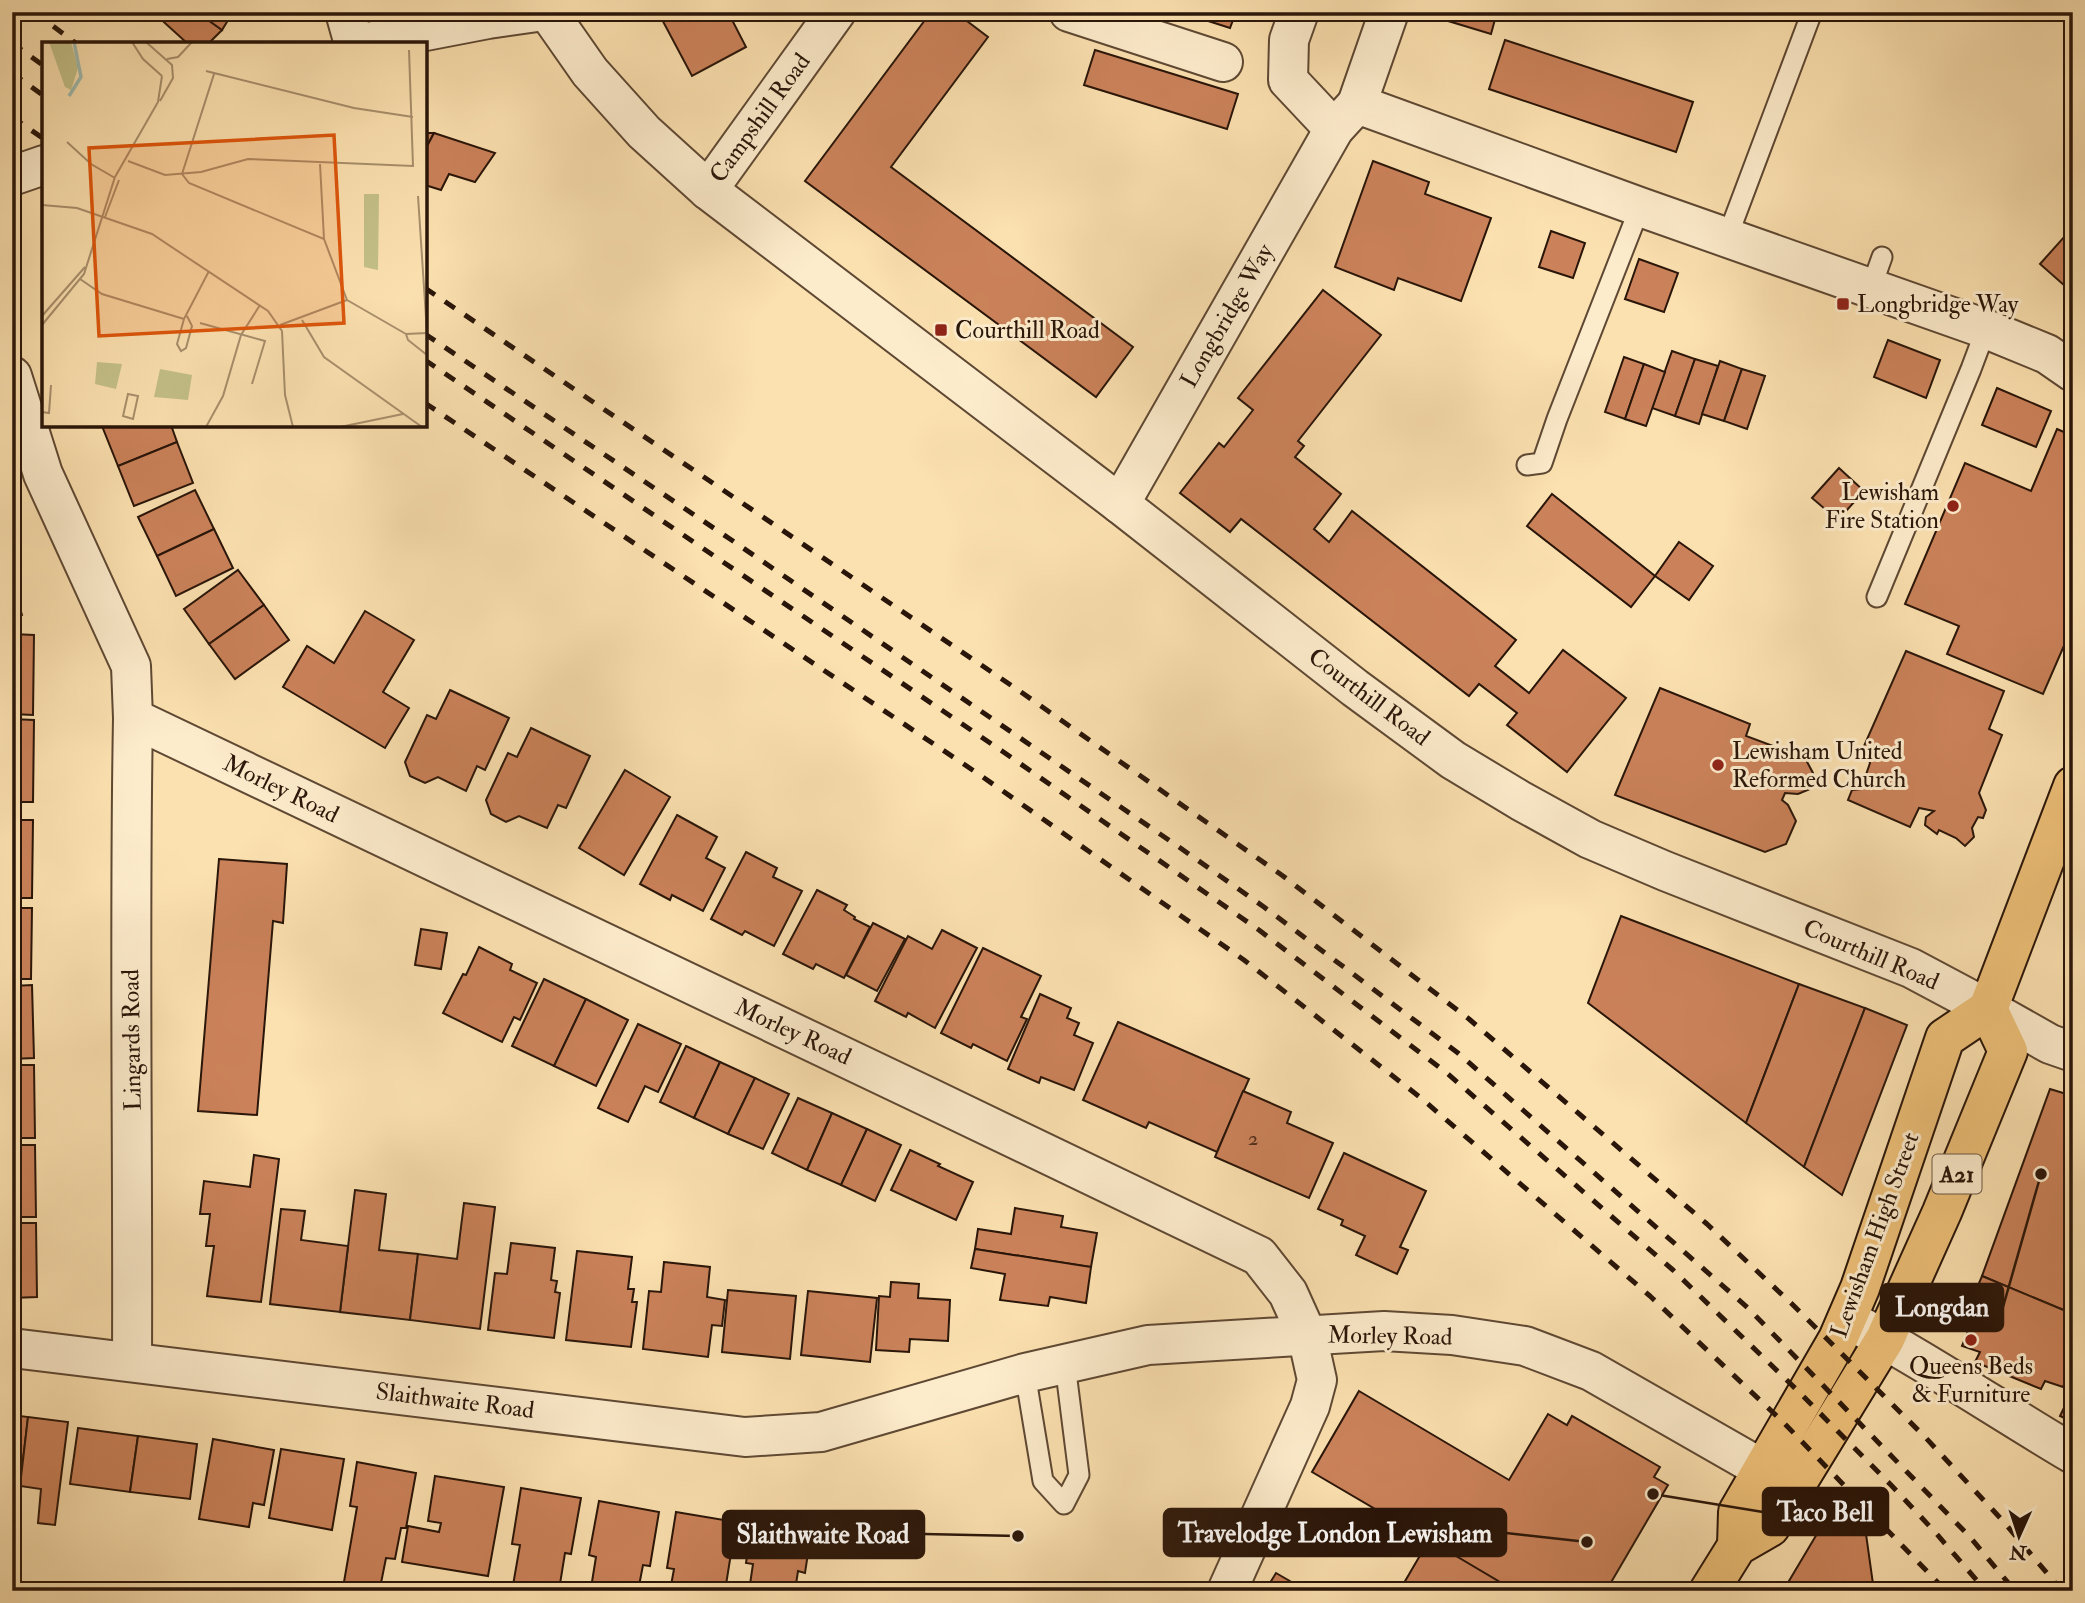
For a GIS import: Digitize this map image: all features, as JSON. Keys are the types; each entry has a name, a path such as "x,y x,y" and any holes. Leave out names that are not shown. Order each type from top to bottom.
{"highway":[{"path":"1987,1009 2073,786"},
{"name":"Lewisham High Street","path":"1709,1591 1737,1546 1770,1527 1885,1339 1942,1212 2008,1051 1987,1009 1945,1038 1865,1275 1839,1339 1738,1512 1737,1546"}],"street":[{"path":"345,12 355,42"},
{"path":"367,42 537,12"},
{"name":"Courthill Road","path":"548,12 590,72 644,132 708,190 1120,504 1355,688 1453,760 1590,839 1911,968 2050,1044 2073,1052"},
{"name":"Campshill Road","path":"708,190 836,12"},
{"path":"1069,12 1223,62"},
{"path":"1299,12 1289,40 1288,80 1345,116 1640,207 1727,238 1876,272 1986,329 2047,355 2073,373"},
{"name":"Longbridge Way","path":"1120,504 1345,116 1389,12"},
{"path":"12,376 43,474 131,666 133,718"},
{"name":"Morley Road","path":"133,718 1259,1256 1288,1293 1307,1335 1384,1331 1452,1335 1525,1346 1591,1371 1764,1469"},
{"name":"Lingards Road","path":"132,1361 130,858 133,718"},
{"path":"1847,1319 1927,1363 2073,1454"},
{"path":"1227,1591 1310,1406 1317,1380 1307,1335"},
{"name":"Slaithwaite Road","path":"12,1348 745,1437 821,1432 1026,1373 1148,1345 1307,1335"}],"lane":[{"path":"1727,238 1812,12"},
{"path":"1527,465 1542,463 1640,207"},
{"path":"1877,597 1986,329"},
{"path":"1026,1373 1043,1481 1064,1504 1079,1475 1065,1364"}],"building":[{"path":"197,12 222,30 210,42 186,42 155,14"},
{"path":"197,12 233,12 222,30"},
{"path":"658,12 728,12 746,47 692,76"},
{"path":"931,12 955,12 988,37 891,167 1133,347 1096,397 805,181"},
{"path":"1180,12 1236,12 1230,28"},
{"path":"1437,12 1497,12 1491,34 1435,17"},
{"path":"1505,40 1693,102 1676,152 1489,89"},
{"path":"1095,50 1238,94 1227,129 1084,85"},
{"path":"427,133 434,133 427,146"},
{"path":"434,133 495,153 475,182 449,174 441,190 427,186 427,146"},
{"path":"1373,161 1429,182 1425,194 1491,218 1461,301 1398,278 1394,290 1335,267"},
{"path":"2073,227 2073,293 2040,264"},
{"path":"1551,231 1585,243 1573,278 1539,267"},
{"path":"1639,259 1678,273 1664,312 1625,299"},
{"path":"1323,290 1381,335 1298,441 1304,446 1295,457 1341,494 1314,529 1329,542 1352,511 1516,640 1495,666 1529,693 1563,650 1626,698 1567,772 1507,725 1517,713 1479,684 1469,696 1241,519 1230,532 1180,493 1219,443 1224,447 1253,410 1238,398"},
{"path":"1888,340 1940,360 1926,398 1874,377"},
{"path":"1672,351 1695,359 1675,416 1652,408"},
{"path":"1624,357 1644,364 1625,419 1605,412"},
{"path":"1695,359 1718,366 1699,424 1675,416"},
{"path":"1720,361 1742,369 1724,421 1702,414"},
{"path":"1644,364 1665,372 1646,426 1625,419"},
{"path":"1742,369 1765,376 1747,429 1724,421"},
{"path":"1997,388 2051,411 2036,447 1982,425"},
{"path":"102,427 172,427 177,442 118,466"},
{"path":"2057,429 2073,436 2073,625 2043,694 1947,654 1959,626 1905,604 1965,463 2031,491"},
{"path":"177,442 193,483 134,506 118,466"},
{"path":"1839,468 1864,491 1838,520 1812,498"},
{"path":"195,490 214,529 157,556 138,517"},
{"path":"1552,494 1655,576 1631,607 1527,526"},
{"path":"214,529 233,568 176,596 157,556"},
{"path":"1679,542 1713,566 1689,600 1655,576"},
{"path":"238,570 264,605 209,644 184,609"},
{"path":"12,583 22,615 12,619"},
{"path":"264,605 289,640 235,679 209,644"},
{"path":"365,611 414,640 383,692 409,708 385,748 283,687 307,646 334,663"},
{"path":"12,634 34,635 33,715 12,714"},
{"path":"1906,651 2004,691 1989,729 2002,735 1979,793 1986,810 1983,818 1978,817 1972,828 1974,837 1965,846 1956,838 1939,830 1937,834 1925,825 1926,817 1934,811 1919,808 1910,827 1848,800 1852,790 1861,789 1870,763 1864,746"},
{"name":"Lewisham United Reformed Church","path":"1660,688 1750,724 1746,736 1805,758 1813,773 1810,789 1798,794 1785,793 1782,800 1788,805 1796,821 1786,844 1765,852 1615,795"},
{"path":"450,690 509,718 485,770 477,766 466,791 438,777 425,783 410,776 405,762 427,715 436,719"},
{"path":"12,719 34,720 33,802 12,802"},
{"path":"531,728 590,756 566,808 558,805 547,828 519,816 506,822 491,814 486,800 508,753 517,757"},
{"path":"625,770 670,797 624,875 579,848"},
{"path":"677,815 717,837 706,858 725,868 703,911 672,895 670,900 640,884"},
{"path":"12,820 33,820 32,898 12,898"},
{"path":"746,852 777,868 773,877 802,891 774,946 745,931 742,935 711,919"},
{"path":"219,859 287,864 283,923 273,921 257,1115 198,1111"},
{"path":"817,890 847,905 844,910 870,927 844,978 816,964 813,969 783,954"},
{"path":"12,908 32,908 31,979 12,979"},
{"path":"1621,916 1799,984 1746,1123 1588,1003"},
{"path":"873,923 905,939 877,991 846,975"},
{"path":"421,929 447,933 441,969 415,965"},
{"path":"942,930 977,948 935,1028 908,1013 906,1017 875,1001 908,936 932,949"},
{"path":"479,947 512,964 510,970 537,983 520,1020 514,1017 502,1042 443,1013"},
{"path":"983,948 1041,976 1021,1017 1027,1019 1007,1061 973,1044 971,1048 941,1033"},
{"path":"544,979 586,999 554,1066 512,1046"},
{"path":"1799,984 1865,1008 1804,1167 1746,1123"},
{"path":"32,985 34,1058 12,1059 12,986"},
{"path":"1040,994 1071,1008 1067,1018 1079,1023 1074,1035 1093,1043 1074,1090 1041,1077 1039,1083 1008,1069"},
{"path":"586,999 628,1020 596,1086 554,1066"},
{"path":"1865,1008 1907,1025 1842,1195 1804,1167"},
{"path":"1118,1022 1249,1079 1217,1152 1149,1122 1146,1128 1083,1100"},
{"path":"638,1024 681,1044 658,1092 645,1086 628,1122 598,1108"},
{"path":"686,1046 720,1062 694,1118 660,1102"},
{"path":"720,1062 755,1078 728,1134 694,1118"},
{"path":"12,1065 34,1065 35,1138 12,1138"},
{"path":"755,1078 789,1094 763,1149 728,1134"},
{"path":"2050,1089 2073,1096 2073,1314 1982,1276"},
{"path":"1243,1091 1291,1112 1287,1123 1333,1143 1309,1198 1215,1157"},
{"path":"798,1098 832,1113 807,1170 772,1153"},
{"path":"832,1113 867,1129 841,1185 807,1170"},
{"path":"867,1129 901,1145 875,1201 841,1185"},
{"path":"12,1145 35,1145 36,1217 12,1217"},
{"path":"910,1150 973,1182 956,1220 891,1190"},
{"path":"1344,1153 1426,1191 1400,1247 1408,1250 1397,1274 1356,1255 1365,1236 1341,1225 1343,1220 1318,1209"},
{"path":"254,1155 279,1159 261,1302 207,1296 214,1246 206,1246 210,1214 200,1214 204,1181 250,1187"},
{"path":"355,1190 386,1194 379,1250 418,1254 410,1320 340,1312"},
{"path":"464,1203 495,1207 480,1329 410,1320 418,1254 457,1259"},
{"path":"1015,1208 1063,1216 1061,1227 1097,1233 1091,1267 975,1249 978,1229 1011,1234"},
{"path":"281,1209 305,1211 301,1240 348,1246 340,1312 270,1304"},
{"path":"12,1223 36,1223 37,1297 12,1298"},
{"path":"511,1243 555,1248 551,1280 557,1281 555,1292 560,1293 554,1338 488,1330 495,1273 507,1274"},
{"path":"975,1249 1091,1267 1086,1303 1050,1297 1048,1306 1000,1300 1005,1274 971,1268"},
{"path":"577,1251 632,1257 628,1289 634,1289 632,1302 637,1302 631,1347 566,1340"},
{"path":"664,1262 710,1267 707,1297 725,1300 722,1326 712,1325 708,1357 643,1349 649,1291 661,1292"},
{"path":"1982,1276 2073,1314 2073,1363 2063,1387 2045,1381 2041,1389 1975,1362 1980,1352 1962,1346 1972,1322 1964,1319"},
{"path":"891,1282 919,1284 918,1298 950,1300 948,1341 910,1339 909,1352 876,1350 879,1296 890,1297"},
{"path":"728,1290 796,1296 790,1359 722,1352"},
{"path":"808,1291 877,1298 870,1362 801,1355"},
{"path":"2073,1389 2073,1422 2060,1416"},
{"path":"1359,1391 1509,1480 1548,1414 1567,1425 1572,1416 1660,1467 1654,1477 1668,1485 1606,1591 1515,1591 1312,1472"},
{"path":"12,1415 28,1417 20,1486 12,1485"},
{"path":"28,1417 68,1422 55,1525 38,1523 41,1489 20,1486"},
{"path":"78,1428 138,1436 130,1492 70,1484"},
{"path":"138,1436 197,1444 190,1499 130,1492"},
{"path":"213,1439 274,1450 264,1505 253,1503 249,1527 199,1519"},
{"path":"281,1449 344,1459 332,1530 269,1518"},
{"path":"357,1462 416,1473 406,1528 401,1528 395,1559 386,1558 380,1588 344,1582 357,1507 350,1506"},
{"path":"435,1476 504,1487 488,1576 402,1562 408,1526 439,1532 441,1523 428,1521"},
{"path":"521,1488 581,1498 571,1554 565,1553 560,1584 550,1583 548,1591 512,1591 520,1545 512,1544"},
{"path":"599,1501 659,1512 650,1566 643,1565 638,1591 595,1591 591,1588 596,1557 589,1555"},
{"path":"1833,1507 1866,1534 1874,1591 1783,1591"},
{"path":"676,1512 736,1522 725,1591 670,1591 674,1569 667,1568"},
{"path":"753,1517 812,1527 805,1573 798,1571 795,1591 749,1591 753,1564 746,1563"},
{"path":"1429,1540 1515,1591 1418,1591 1404,1583"},
{"path":"1276,1573 1307,1591 1265,1591"},
{"path":"1404,1583 1418,1591 1399,1591"}],"railway":[{"path":"34,12 74,42"},
{"path":"12,43 42,65"},
{"path":"12,73 42,95"},
{"path":"12,117 42,138"},
{"path":"427,289 1021,692 1283,876 1469,1019 1707,1224 1792,1304 1925,1437 2003,1521 2062,1591"},
{"path":"427,335 1179,847 1264,907 1458,1053 1748,1308 1970,1537 2015,1591"},
{"path":"427,361 1002,751 1259,930 1448,1074 1673,1270 1891,1485 1986,1591"},
{"path":"427,404 980,775 1244,960 1421,1098 1650,1296 1783,1422 1946,1591"}],"place":[{"name":"Longbridge Way","path":"1843,304"},
{"name":"Courthill Road","path":"941,330"},
{"name":"Lewisham Fire Station","path":"1953,506"},
{"name":"Lewisham United Reformed Church","path":"1718,765"},
{"name":"Longdan","path":"2041,1174"},
{"name":"Queens Beds & Furniture","path":"1971,1340"},
{"name":"Taco Bell","path":"1653,1494"},
{"name":"Slaithwaite Road","path":"1018,1536"},
{"name":"Travelodge London Lewisham","path":"1587,1542"}]}
